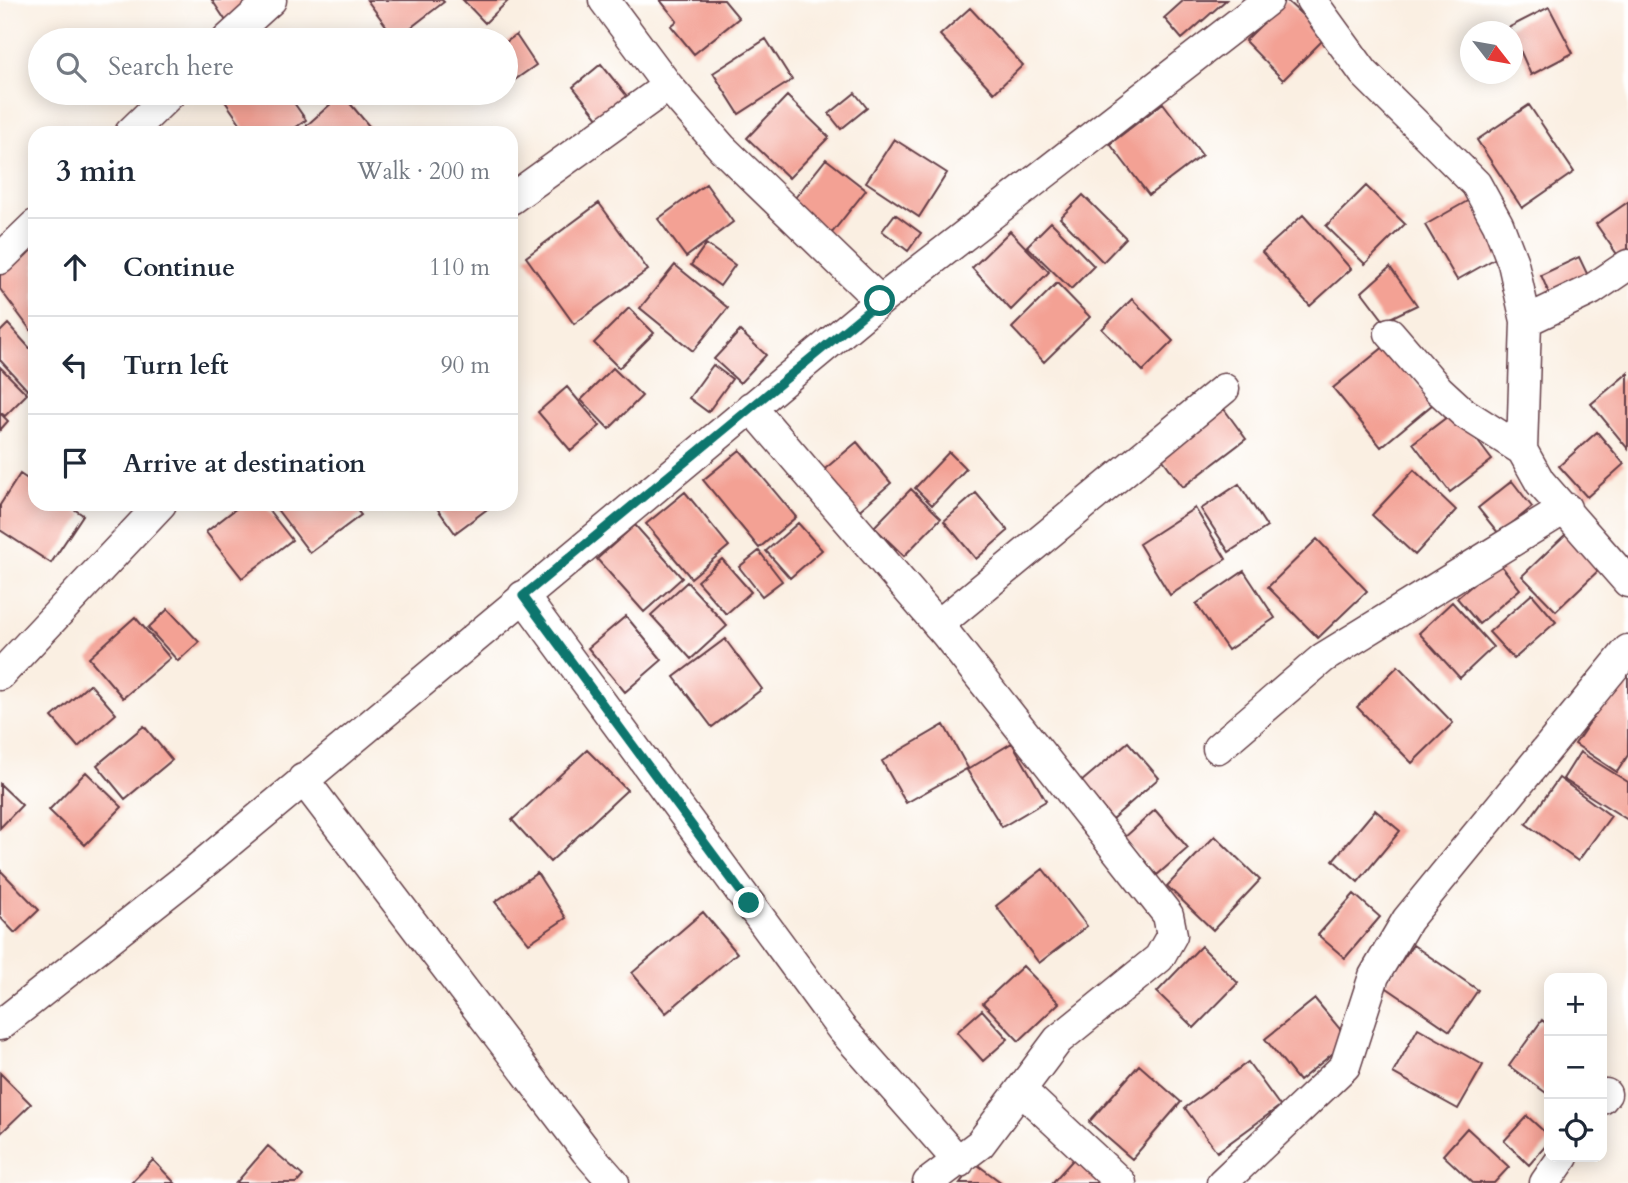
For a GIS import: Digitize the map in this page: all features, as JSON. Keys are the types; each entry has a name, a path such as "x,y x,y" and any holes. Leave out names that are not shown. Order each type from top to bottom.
{"street":[{"path":"241,28 271,0"},
{"path":"604,0 668,86 722,148 880,301"},
{"path":"0,1025 185,879 880,301 1268,0"},
{"path":"1311,0 1364,73 1476,184 1499,223 1513,263 1526,321 1522,450"},
{"path":"518,194 668,86"},
{"path":"137,126 159,105"},
{"path":"0,259 28,232"},
{"path":"1526,321 1591,290 1628,265"},
{"path":"1390,332 1439,390 1464,413 1522,450 1540,482 1566,508 1628,582"},
{"path":"938,625 1224,389"},
{"path":"751,407 938,625 1168,915 1172,935 1159,958 1058,1040 980,1144 959,1163 928,1183"},
{"path":"1218,748 1323,658 1566,508"},
{"path":"0,675 154,511"},
{"path":"523,596 841,1028 959,1163"},
{"path":"1222,1183 1345,1066 1374,976 1407,920 1628,650"},
{"path":"303,779 586,1151 614,1183"},
{"path":"1021,1090 1121,1183"},
{"path":"1545,1183 1560,1162"}],"building":[{"path":"212,0 262,0 228,24"},
{"path":"367,0 444,2 410,28 388,28"},
{"path":"463,0 509,0 485,23"},
{"path":"660,0 724,0 739,18 694,54 671,26 677,21"},
{"path":"1184,0 1226,0 1182,39 1164,18"},
{"path":"1286,0 1326,37 1283,80 1245,41"},
{"path":"1549,7 1573,53 1531,75 1523,57 1522,21"},
{"path":"970,8 1023,65 994,93 940,35"},
{"path":"518,38 536,65 518,78"},
{"path":"766,39 792,80 739,114 713,73"},
{"path":"601,64 627,96 599,119 573,87"},
{"path":"855,93 867,108 841,129 829,114"},
{"path":"787,96 829,137 789,178 747,138"},
{"path":"1163,103 1202,155 1149,195 1110,144"},
{"path":"228,105 295,105 306,120 298,126 242,126"},
{"path":"330,105 351,105 369,126 306,126"},
{"path":"1529,105 1574,172 1522,208 1477,140"},
{"path":"894,139 947,173 919,217 866,182"},
{"path":"826,159 866,190 831,234 791,203"},
{"path":"706,184 733,222 686,257 658,219"},
{"path":"1366,186 1405,224 1365,264 1326,226"},
{"path":"1083,195 1126,238 1103,262 1060,218"},
{"path":"1471,199 1503,254 1457,280 1425,225"},
{"path":"1628,202 1628,255 1621,260 1596,224"},
{"path":"599,203 648,270 574,324 526,257"},
{"path":"895,214 921,233 908,251 882,231"},
{"path":"1303,215 1351,269 1310,306 1262,252"},
{"path":"1051,222 1094,266 1071,289 1027,246"},
{"path":"1010,231 1049,272 1011,310 972,268"},
{"path":"706,244 735,265 720,286 691,265"},
{"path":"28,251 28,327 0,289 0,272"},
{"path":"1579,257 1590,280 1551,298 1541,275"},
{"path":"675,265 728,308 693,351 640,308"},
{"path":"1390,267 1417,305 1384,321 1362,292"},
{"path":"1057,283 1090,317 1044,362 1012,328"},
{"path":"1132,299 1173,341 1143,371 1102,329"},
{"path":"629,308 654,333 619,368 594,343"},
{"path":"8,324 28,346 28,391 0,360 0,332"},
{"path":"740,331 766,355 740,383 714,359"},
{"path":"1385,346 1433,404 1381,447 1333,388"},
{"path":"713,365 732,379 708,412 689,398"},
{"path":"0,367 27,394 5,416 0,412"},
{"path":"613,368 642,396 609,429 581,400"},
{"path":"1628,373 1628,449 1591,404"},
{"path":"567,387 600,426 571,451 538,412"},
{"path":"1224,409 1246,439 1183,487 1161,457"},
{"path":"1455,411 1492,460 1450,492 1413,443"},
{"path":"0,413 8,421 0,430"},
{"path":"1597,432 1624,464 1587,497 1559,466"},
{"path":"857,442 891,483 855,514 820,473"},
{"path":"740,450 796,517 759,548 703,480"},
{"path":"949,452 966,469 932,505 915,488"},
{"path":"1414,470 1456,510 1415,555 1372,515"},
{"path":"20,474 28,479 28,511 77,511 83,515 51,563 0,530 0,505"},
{"path":"1512,481 1532,507 1499,534 1478,508"},
{"path":"1239,484 1267,527 1229,552 1201,509"},
{"path":"911,489 941,518 904,556 874,527"},
{"path":"685,492 729,546 691,578 646,524"},
{"path":"976,493 1008,531 976,559 944,521"},
{"path":"1195,508 1226,559 1170,595 1139,544"},
{"path":"233,511 269,511 292,540 242,578 206,532"},
{"path":"278,511 358,511 361,515 310,553"},
{"path":"439,511 485,511 455,533"},
{"path":"798,523 822,550 790,578 766,551"},
{"path":"635,525 682,578 644,612 597,559"},
{"path":"1568,532 1602,567 1556,611 1522,576"},
{"path":"1317,539 1367,591 1318,638 1268,587"},
{"path":"759,551 782,581 762,596 739,567"},
{"path":"722,559 751,592 726,614 697,581"},
{"path":"1499,563 1520,589 1479,624 1457,598"},
{"path":"1244,571 1275,618 1228,650 1196,604"},
{"path":"687,582 727,626 691,659 651,615"},
{"path":"1532,594 1556,622 1514,659 1489,632"},
{"path":"1452,602 1493,647 1460,678 1419,633"},
{"path":"168,609 199,642 178,661 148,628"},
{"path":"626,616 662,660 625,692 588,648"},
{"path":"135,617 170,658 123,698 89,658"},
{"path":"725,639 762,689 712,727 674,677"},
{"path":"1398,666 1453,723 1412,763 1357,707"},
{"path":"1628,666 1628,755 1617,772 1575,744"},
{"path":"90,684 116,714 78,747 52,717"},
{"path":"944,725 968,768 906,803 882,761"},
{"path":"144,726 172,760 125,799 97,765"},
{"path":"1128,742 1159,778 1112,819 1081,782"},
{"path":"1012,743 1046,801 1002,827 967,770"},
{"path":"587,750 627,790 550,862 512,820"},
{"path":"1580,752 1628,782 1628,820 1563,779"},
{"path":"86,772 122,807 85,845 49,810"},
{"path":"1559,778 1611,816 1578,861 1526,824"},
{"path":"0,784 22,805 0,828"},
{"path":"1155,810 1188,848 1157,875 1124,838"},
{"path":"1375,810 1400,831 1358,882 1333,860"},
{"path":"1215,836 1260,880 1213,930 1167,886"},
{"path":"1043,869 1087,926 1039,963 996,906"},
{"path":"0,870 39,910 15,933 0,917"},
{"path":"537,873 566,918 529,943 495,902"},
{"path":"1354,894 1380,917 1345,958 1318,935"},
{"path":"703,912 737,953 666,1013 632,973"},
{"path":"1413,945 1478,990 1450,1031 1384,986"},
{"path":"1201,946 1238,983 1194,1028 1157,992"},
{"path":"1023,966 1059,1003 1019,1041 983,1003"},
{"path":"1315,999 1349,1040 1299,1081 1265,1039"},
{"path":"982,1010 1008,1039 983,1061 957,1032"},
{"path":"1542,1020 1544,1091 1509,1066"},
{"path":"1418,1028 1483,1065 1458,1109 1393,1073"},
{"path":"1248,1062 1280,1106 1217,1152 1185,1108"},
{"path":"1139,1065 1181,1102 1132,1159 1089,1122"},
{"path":"0,1073 31,1104 0,1134"},
{"path":"1527,1116 1544,1131 1544,1148 1529,1165 1504,1141"},
{"path":"1467,1128 1509,1167 1494,1183 1473,1183 1443,1155"},
{"path":"268,1146 303,1176 297,1183 236,1183"},
{"path":"1081,1151 1116,1183 1052,1183"},
{"path":"153,1160 175,1183 131,1183"},
{"path":"975,1163 1002,1183 960,1183"}],"route":[{"path":"749,903 523,596 880,301"}]}
